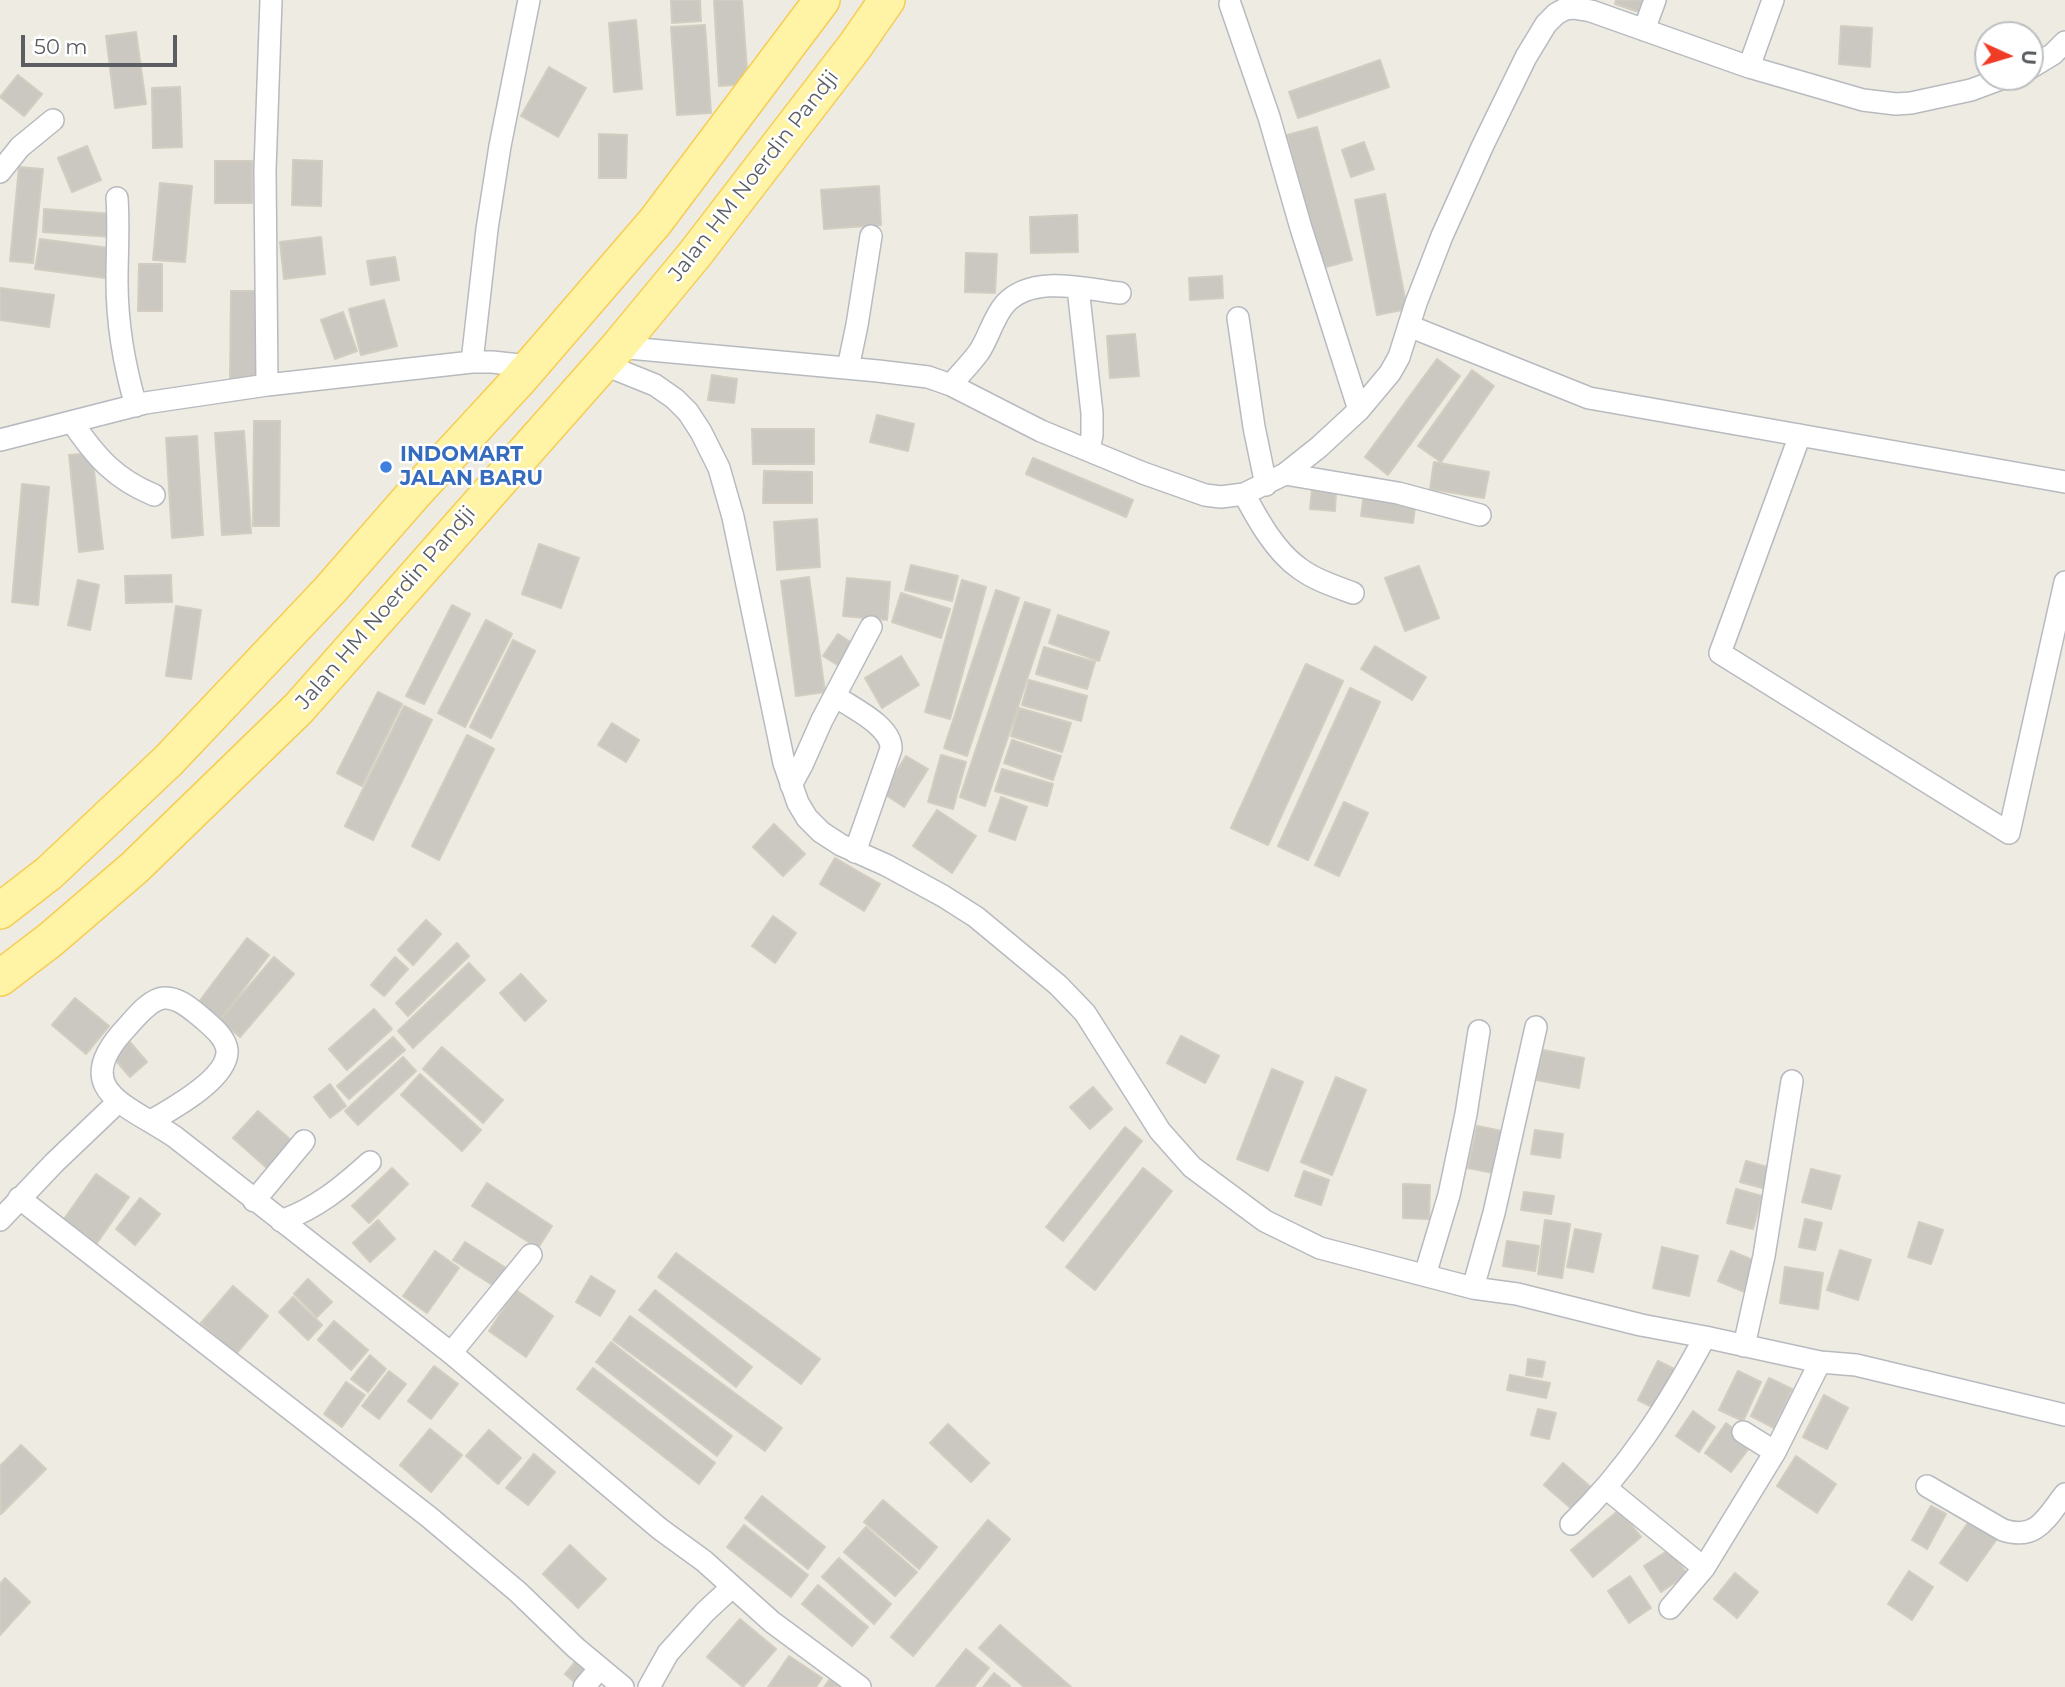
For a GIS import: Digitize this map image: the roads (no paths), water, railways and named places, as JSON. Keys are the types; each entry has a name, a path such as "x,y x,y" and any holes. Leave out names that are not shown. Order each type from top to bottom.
{"main road":[{"path":"0,911 49,873 187,742 329,591 655,222 822,0"},
{"name":"Jalan HM Noerdin Pandji","path":"0,978 50,940 134,868 299,708 611,356 695,254 855,46 887,0"},
{"path":"655,222 695,254"}],"street":[{"path":"267,385 265,170 271,0"},
{"path":"472,362 492,193 529,0"},
{"path":"1644,30 1655,0"},
{"path":"1749,67 1773,0"},
{"path":"1230,4 1269,117 1359,410"},
{"path":"611,356 848,368 928,377 951,385 1041,431 1143,473 1205,495 1222,498 1244,494 1276,480 1319,447 1359,410 1390,373 1399,357 1427,273 1472,168 1526,57 1546,24 1565,9 1579,9 1749,67 1854,98 1896,104 1911,103 1974,89"},
{"path":"2044,59 2065,42"},
{"path":"0,172 20,147 53,120"},
{"path":"117,198 120,336 127,376 136,405"},
{"path":"848,368 856,335 871,236"},
{"path":"951,385 979,352 1005,304 1025,291 1042,286 1120,293"},
{"path":"1077,288 1092,413 1089,450"},
{"path":"1238,318 1254,426 1276,480"},
{"path":"1409,326 1589,398 2065,482"},
{"path":"611,356 675,399 688,412 719,468 733,517 774,720 790,785 807,818 821,832 841,845 886,865 976,917 1058,985 1085,1013 1160,1131 1192,1167 1265,1221 1320,1248 1473,1288 1517,1294 1641,1325 1820,1362 1856,1365 2065,1415"},
{"path":"0,440 136,405 267,385 472,362 529,366"},
{"path":"72,422 91,450 107,467 124,481 154,495"},
{"path":"1800,435 1720,653 2009,833 2065,582"},
{"path":"1276,480 1398,494 1480,515"},
{"path":"1244,494 1277,546 1297,567 1312,577 1353,593"},
{"path":"790,785 871,627"},
{"path":"835,696 886,732 891,742 891,749 855,852"},
{"path":"151,1121 189,1098 209,1082 221,1069 226,1058 225,1045 214,1029 176,999 163,998 155,1001 112,1042 103,1065 106,1090 118,1102 185,1145 451,1353 660,1529 704,1561 781,1630 860,1687"},
{"path":"1473,1288 1494,1213 1536,1027"},
{"path":"1425,1275 1449,1195 1466,1114 1479,1031"},
{"path":"1744,1346 1764,1255 1792,1081"},
{"path":"0,1220 19,1198 118,1102"},
{"path":"254,1200 304,1141"},
{"path":"281,1221 305,1212 339,1190 370,1162"},
{"path":"19,1198 429,1517 518,1592 576,1648 623,1687"},
{"path":"451,1353 531,1255"},
{"path":"1571,1524 1606,1488 1638,1449 1680,1383 1705,1337"},
{"path":"1670,1608 1704,1568 1775,1452 1820,1362"},
{"path":"1743,1432 1775,1452"},
{"path":"1927,1486 2003,1530 2015,1534 2037,1528 2065,1494"},
{"path":"1606,1488 1704,1568"},
{"path":"649,1687 668,1653 732,1587"},
{"path":"584,1687 600,1668"}],"place":[{"name":"INDOMART JALAN BARU","path":"386,467"}]}
